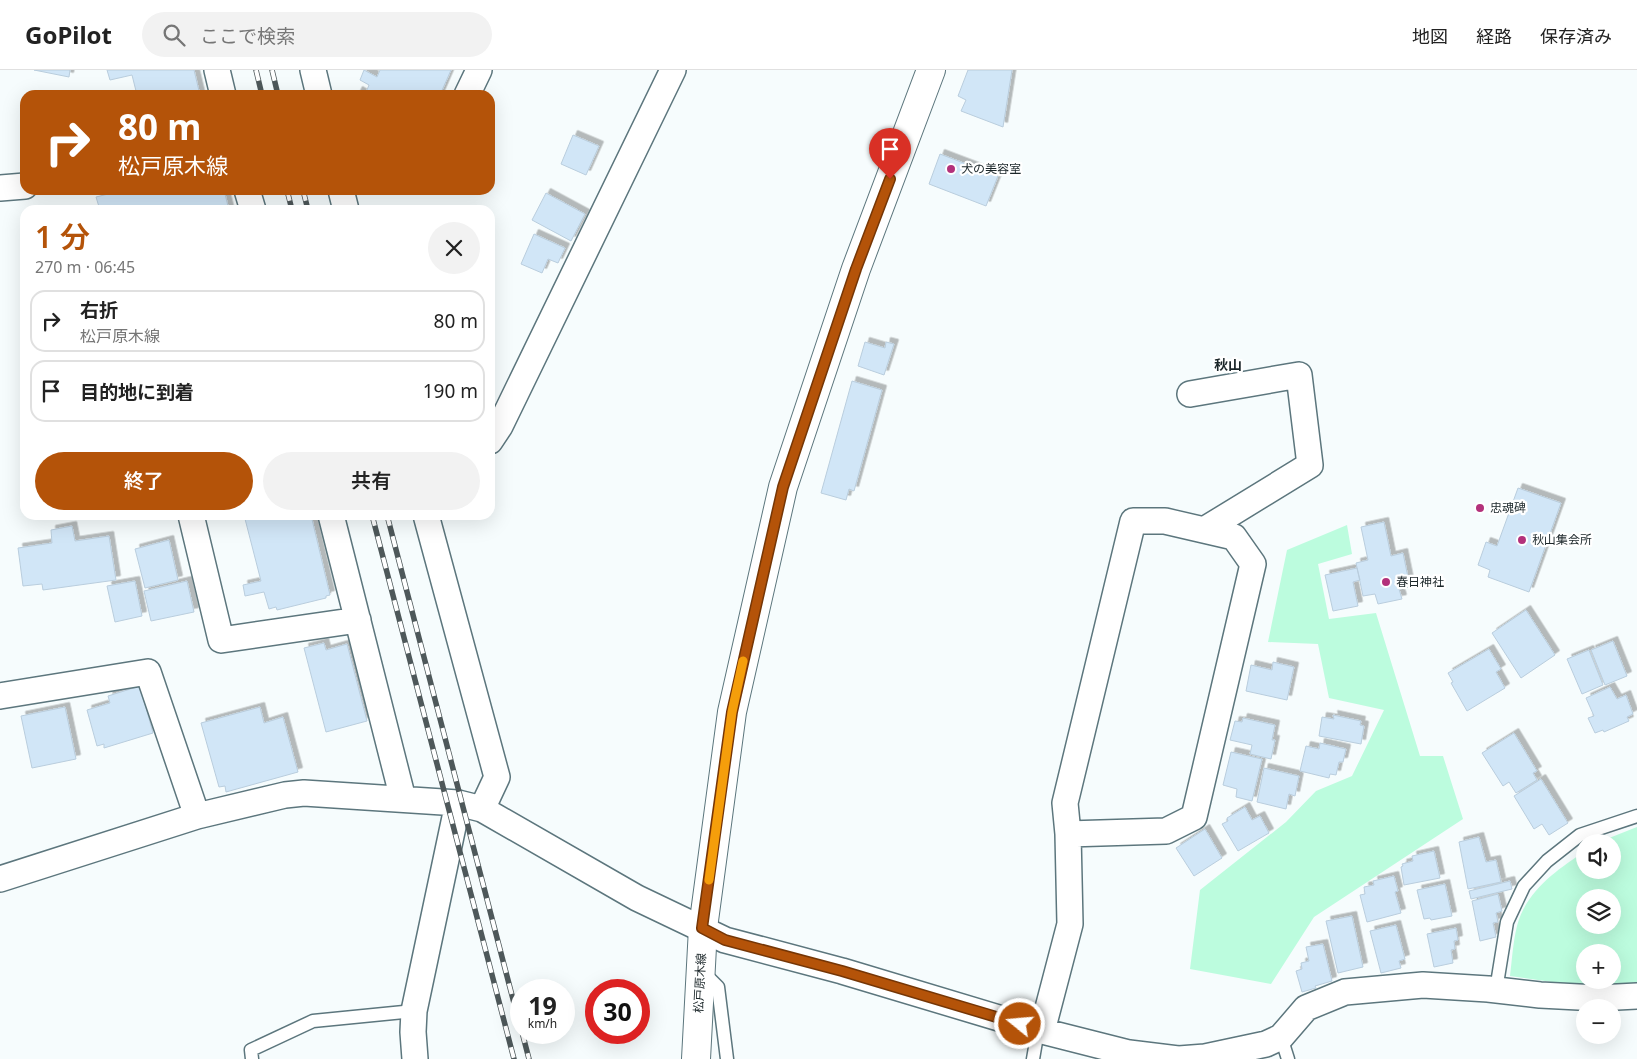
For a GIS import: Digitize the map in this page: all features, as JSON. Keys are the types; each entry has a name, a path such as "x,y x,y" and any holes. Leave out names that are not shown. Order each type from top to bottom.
{"main road":[{"name":"松戸原木線","path":"696,1059 702,928 732,712 783,487 856,269 931,70"}],"street":[{"path":"217,70 222,90"},
{"path":"313,70 318,90"},
{"path":"470,90 479,70"},
{"path":"495,434 673,70"},
{"path":"0,188 20,186"},
{"path":"1190,394 1299,375 1310,465 1204,530"},
{"path":"192,520 221,640 358,620"},
{"path":"332,520 403,799"},
{"path":"415,1059 412,1032 414,1011 470,806 498,777 427,520"},
{"path":"1040,1030 1070,924 1068,834 1065,803 1133,521 1165,522 1234,537 1252,564 1194,817 1166,831 1068,834"},
{"path":"0,696 148,672 197,816"},
{"path":"0,879 197,816 294,794 403,799 470,806 636,898 725,940 842,971 1040,1030 1130,1053 1178,1059 1205,1057 1266,1044 1284,1048 1306,1008 1345,992 1422,985 1598,998 1637,996"}],"lane":[{"path":"1496,990 1507,922 1524,886 1547,861 1580,835 1637,816"},
{"path":"701,970 718,987 727,1059"},
{"path":"252,1059 251,1050 313,1021 414,1011"},
{"path":"1034,1059 1040,1030"}],"green space":[{"path":"1347,525 1352,554 1318,564 1329,619 1376,613 1420,756 1443,756 1463,819 1314,917 1271,984 1190,969 1200,890 1286,822 1316,791 1352,776 1384,710 1329,698 1318,644 1268,642 1287,550"},
{"path":"1637,827 1637,983 1621,984 1621,944 1576,944 1576,985 1510,976 1514,938 1521,914 1535,892 1576,857 1576,879 1621,879 1621,834 1619,834"}],"building":[{"path":"34,70 70,70 69,77"},
{"path":"107,70 194,70 199,90 136,90 132,75 110,80"},
{"path":"364,70 377,77 380,70 451,70 442,90 367,90 369,85 360,80"},
{"path":"968,70 1012,70 1003,127 961,111 966,100 958,96"},
{"path":"573,135 599,146 586,175 561,164"},
{"path":"940,154 998,176 986,206 929,184"},
{"path":"546,193 585,214 571,241 532,220"},
{"path":"104,195 225,195 228,205 98,205 96,197"},
{"path":"534,234 565,248 558,263 548,259 542,273 521,264"},
{"path":"865,342 885,348 886,342 894,344 884,375 858,366"},
{"path":"852,381 882,390 854,491 849,489 846,500 821,493"},
{"path":"1518,488 1561,503 1529,592 1488,577 1490,570 1478,565 1486,542 1497,546"},
{"path":"245,520 312,520 330,595 326,596 326,598 277,610 276,607 269,609 264,592 245,596 243,585 261,581"},
{"path":"1384,522 1391,556 1403,553 1410,587 1399,589 1402,599 1378,604 1375,594 1363,596 1356,563 1368,560 1361,527"},
{"path":"72,526 75,541 109,536 116,580 43,590 42,584 23,586 18,548 52,543 51,530"},
{"path":"169,540 178,580 145,588 135,549"},
{"path":"1357,568 1360,580 1353,582 1358,606 1333,611 1325,575"},
{"path":"135,581 142,616 115,622 107,586"},
{"path":"187,581 194,612 151,621 144,591"},
{"path":"1526,610 1555,655 1521,678 1492,633"},
{"path":"1613,641 1627,676 1605,685 1591,650"},
{"path":"324,643 326,650 347,644 367,721 326,732 304,648"},
{"path":"1489,649 1501,669 1496,672 1505,688 1467,711 1451,683 1453,682 1448,673"},
{"path":"1589,650 1603,685 1582,694 1567,659"},
{"path":"1273,662 1294,667 1287,700 1246,691 1251,665 1272,670"},
{"path":"140,686 153,733 104,748 104,744 97,746 87,710 110,703 108,696"},
{"path":"1610,687 1617,699 1626,695 1633,714 1627,717 1629,721 1604,732 1603,730 1595,733 1588,718 1594,716 1586,698"},
{"path":"65,707 76,759 32,768 21,716"},
{"path":"260,707 264,723 283,717 298,772 226,792 225,786 219,787 201,723"},
{"path":"1333,715 1361,721 1360,725 1364,726 1361,744 1319,736 1322,717 1334,719"},
{"path":"1243,718 1275,725 1272,740 1275,740 1271,759 1250,754 1252,745 1230,740 1235,721 1242,722"},
{"path":"1514,733 1537,771 1533,773 1537,780 1516,793 1509,782 1503,786 1482,753"},
{"path":"1320,743 1346,749 1343,762 1339,762 1336,775 1330,774 1329,778 1300,771 1306,746 1319,749"},
{"path":"1231,752 1262,759 1252,801 1236,797 1237,789 1223,785"},
{"path":"1264,768 1299,776 1295,796 1289,794 1286,809 1257,802"},
{"path":"1541,779 1568,823 1549,835 1542,824 1534,829 1514,796"},
{"path":"1245,807 1252,820 1260,816 1269,833 1238,851 1222,824 1228,821 1227,818"},
{"path":"1205,829 1222,858 1194,876 1176,848"},
{"path":"1479,837 1486,862 1496,860 1501,882 1468,889 1459,842"},
{"path":"1434,851 1440,878 1404,885 1402,864 1413,861 1412,856"},
{"path":"1394,876 1398,891 1395,892 1401,913 1367,922 1360,895 1365,894 1364,887 1374,885 1373,881"},
{"path":"1510,881 1512,889 1471,899 1469,891"},
{"path":"1445,884 1452,916 1431,920 1430,918 1424,919 1417,890"},
{"path":"1498,894 1502,911 1496,913 1498,922 1493,923 1496,937 1480,941 1472,901"},
{"path":"1352,916 1363,967 1338,973 1326,921"},
{"path":"1396,925 1405,959 1399,961 1401,968 1381,973 1370,931"},
{"path":"1456,928 1458,940 1454,941 1455,949 1451,950 1453,963 1434,967 1427,934"},
{"path":"1323,944 1332,981 1302,992 1296,971 1302,969 1301,963 1309,961 1306,947"}],"railway":[{"path":"256,70 261,90"},
{"path":"272,70 277,90"},
{"path":"288,195 291,205"},
{"path":"304,195 307,205"},
{"path":"373,520 514,1059"},
{"path":"388,520 510,988"},
{"path":"525,1044 529,1059"}],"slow traffic":[{"path":"709,880 732,712 743,661"}],"place":[{"name":"犬の美容室","path":"951,169"},
{"name":"忠魂碑","path":"1480,508"},
{"name":"秋山集会所","path":"1522,540"},
{"name":"春日神社","path":"1386,582"}],"district":[{"name":"秋山","path":"1228,365"}],"route":[{"path":"890,179 856,269 783,487 732,712 702,928 725,940 842,971 1020,1024"}]}
